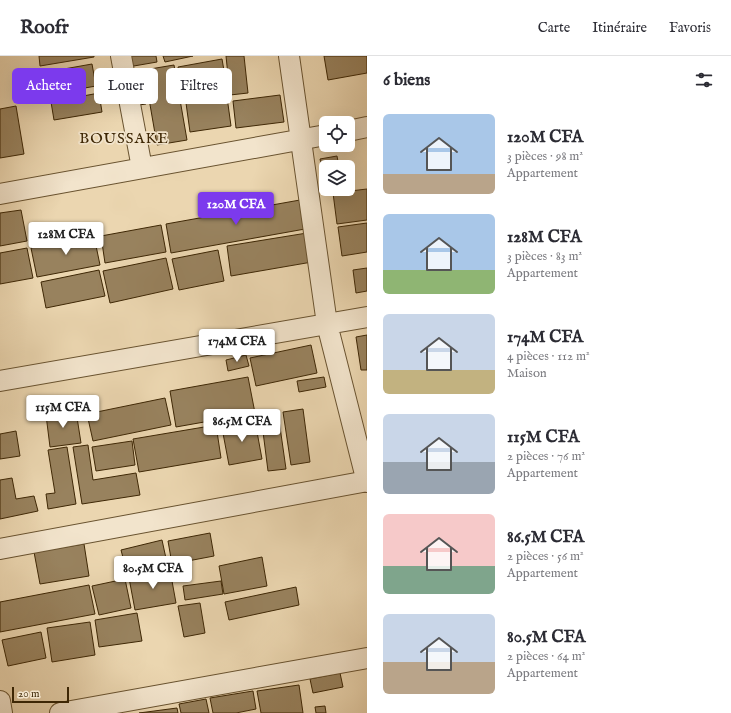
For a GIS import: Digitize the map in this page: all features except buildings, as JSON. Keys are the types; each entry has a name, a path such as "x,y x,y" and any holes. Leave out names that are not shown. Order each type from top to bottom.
{"street":[{"path":"120,56 142,168"},
{"path":"0,549 367,481 327,324 300,140 290,56"},
{"path":"355,130 367,127"},
{"path":"0,194 319,136"},
{"path":"0,381 367,317"},
{"path":"60,713 367,658"},
{"path":"0,701 2,713"}],"district":[{"name":"BOUSSAKE","path":"124,138"}]}
